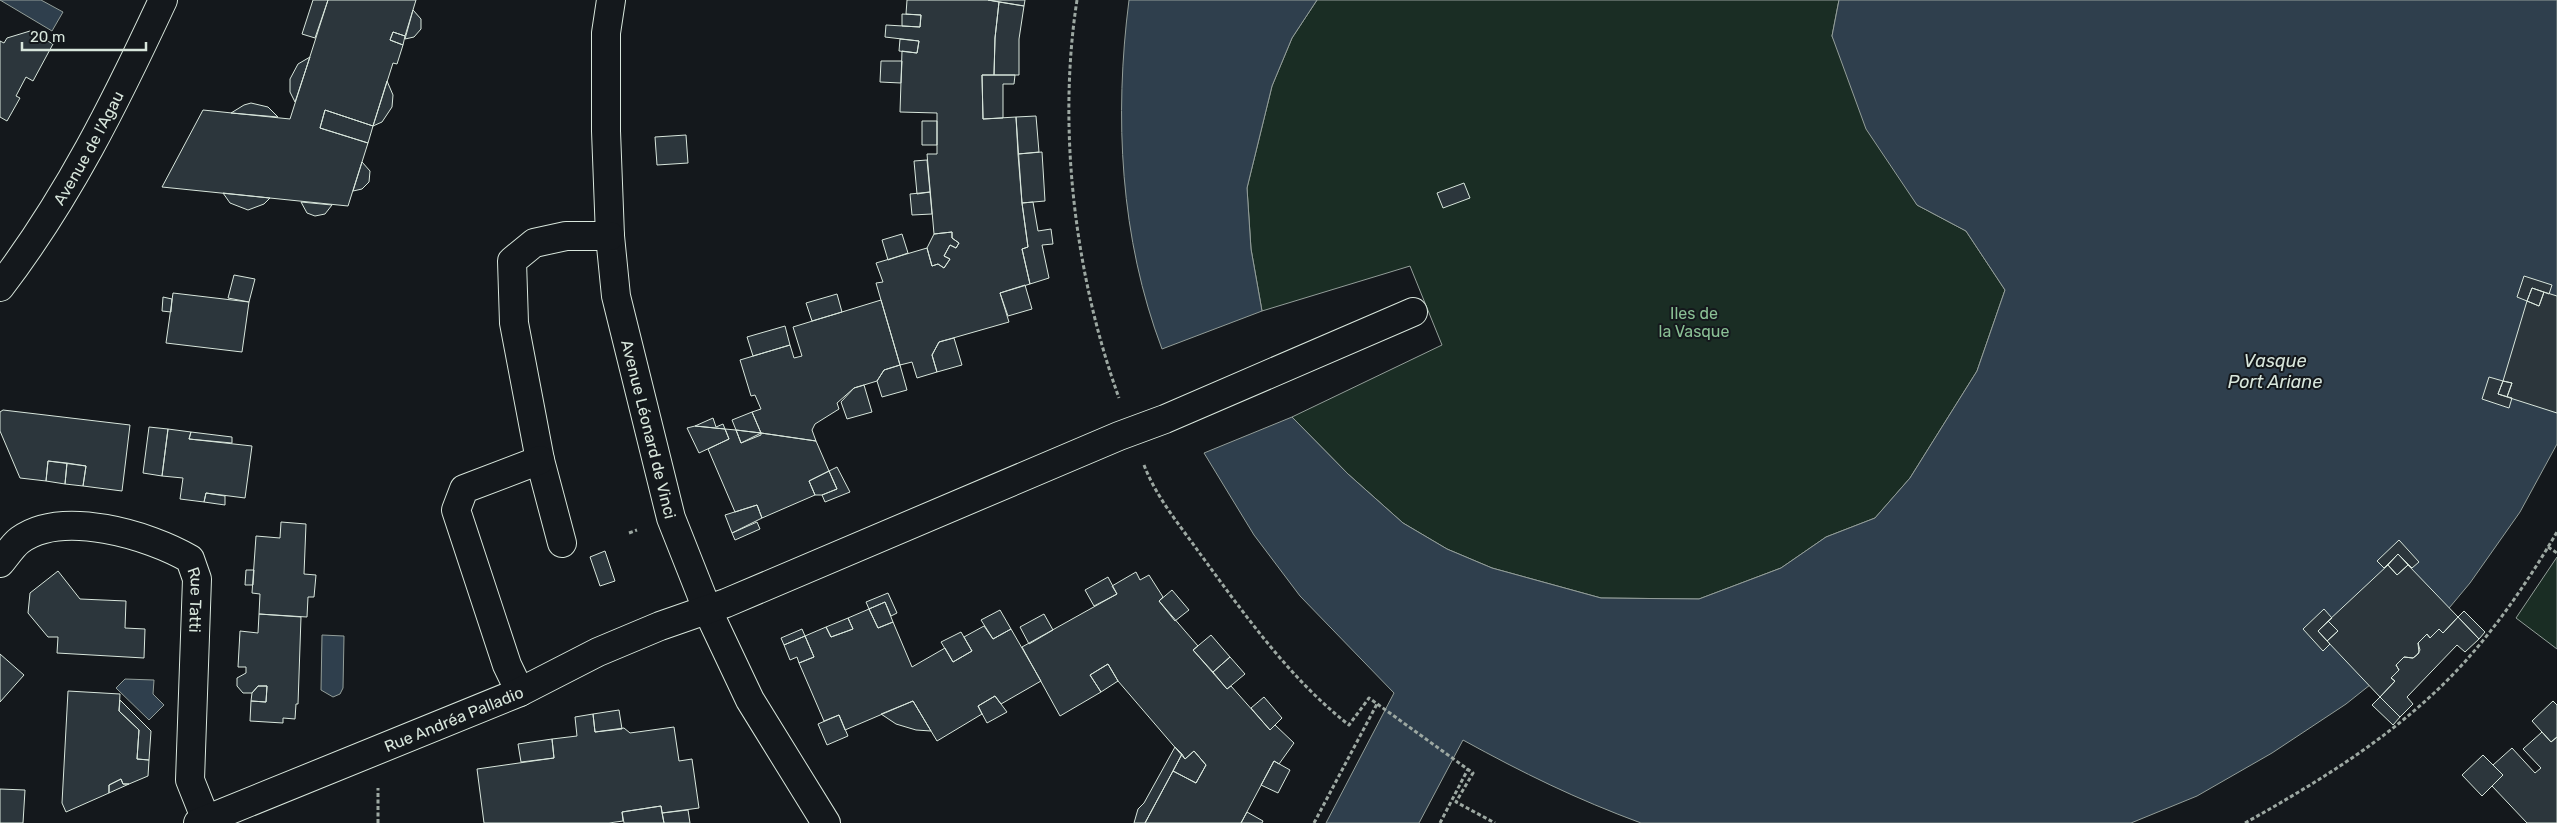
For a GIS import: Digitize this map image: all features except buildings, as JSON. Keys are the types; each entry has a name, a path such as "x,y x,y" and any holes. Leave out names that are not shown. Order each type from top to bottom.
{"street":[{"name":"Avenue de l'Agau","path":"0,287 22,258 69,187 113,105 162,0"},
{"name":"Avenue Léonard de Vinci","path":"611,0 606,33 606,102 610,236 616,296 671,518 707,609 750,700 826,823"},
{"path":"562,543 540,460 514,323 512,261 534,243 566,236 610,236"},
{"name":"Rue Andréa Palladio","path":"202,821 520,692 598,652 707,609 1125,433 1165,419 1413,312"},
{"path":"520,692 507,665 456,510 464,489 540,460"},
{"name":"Rue Tatti","path":"0,563 20,540 53,527 111,528 168,546 190,559 197,580 190,780 202,821"}],"path":[{"path":"1077,0 1071,83 1070,158 1075,214 1086,288 1125,433 1178,523 1268,644 1333,712 1349,725 1369,698 1468,769 1473,773 1456,802 1495,823"},
{"path":"2245,823 2311,787 2393,727 2434,694 2488,634 2557,532"},
{"path":"2548,547 2557,553"},
{"path":"1314,823 1377,704"},
{"path":"1440,823 1468,769"}],"green space":[{"name":"Iles de la Vasque","path":"1317,0 1839,0 1832,36 1917,205 1966,231 2005,290 1977,371 1910,478 1875,518 1826,537 1781,568 1699,599 1601,598 1492,568 1447,549 1403,523 1348,474 1292,417 1442,345 1410,266 1262,311 1251,249 1247,188 1272,86 1292,38"},
{"path":"2557,557 2557,649 2516,618"}],"water":[{"path":"0,0 41,0 63,12 52,31"},
{"path":"1129,0 1317,0 1292,38 1272,86 1247,188 1251,249 1262,311 1162,349 1148,307 1137,264 1129,221 1124,177 1122,88"},
{"name":"Vasque Port Ariane","path":"1839,0 2557,0 2557,444 2520,512 2470,583 2414,650 2346,704 2272,753 2197,796 2131,823 1641,823 1594,805 1550,785 1463,740 1419,823 1326,823 1394,693 1300,596 1254,535 1204,453 1292,417 1348,474 1403,523 1447,549 1492,568 1601,598 1699,599 1781,568 1826,537 1875,518 1910,478 1977,371 2005,290 1966,231 1917,205 1866,129 1832,36"},
{"path":"322,635 344,636 343,688 340,694 333,697 321,690"},
{"path":"125,679 154,680 153,694 164,705 149,720 116,688"}]}
